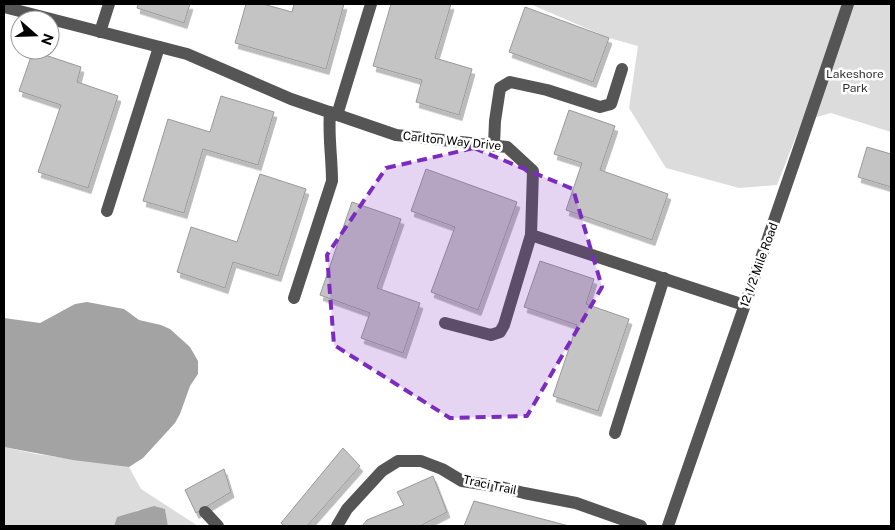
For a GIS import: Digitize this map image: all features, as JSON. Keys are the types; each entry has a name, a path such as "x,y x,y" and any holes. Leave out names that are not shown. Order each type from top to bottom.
{"street":[{"path":"100,32 109,4"},
{"path":"294,298 332,181 328,130 371,4"},
{"name":"12 1/2 Mile Road","path":"668,526 774,224 848,4"},
{"name":"Carlton Way Drive","path":"4,7 187,54 291,99 396,135 507,146 532,171 531,235 504,325 500,332 491,335 445,323"},
{"path":"107,211 159,47"},
{"path":"494,145 494,121 500,88 510,82 546,90 600,107 611,104 622,69"},
{"path":"531,235 744,305"},
{"path":"615,433 664,278"},
{"name":"Traci Trail","path":"337,526 347,509 382,472 398,461 421,462 442,469 462,481 501,486 524,493 576,503 641,526"},
{"path":"205,512 218,526"}],"highlighted area":[{"path":"474,148 573,189 602,287 527,416 450,418 334,345 327,255 386,168"}],"green space":[{"name":"Lakeshore Park","path":"530,4 891,4 891,132 831,113 802,121 777,185 739,188 666,168 629,108 638,46 609,38"},
{"path":"4,447 36,454 129,467 141,489 198,526 168,526 165,509 138,510 128,515 117,517 114,526 4,526"}],"shaded area":[{"path":"87,302 124,309 139,320 170,329 190,347 198,361 198,374 190,386 175,423 143,458 129,467 73,460 4,447 4,318 40,323 75,304"},
{"path":"154,506 165,509 168,526 114,526 117,517"}],"building":[{"path":"138,4 190,4 184,23 137,8"},
{"path":"246,4 263,4 292,12 294,4 344,4 326,69 235,43"},
{"path":"391,4 451,4 435,58 472,69 459,115 416,102 422,80 373,66"},
{"path":"525,7 609,38 593,82 509,52"},
{"path":"30,60 60,60 81,67 77,82 118,96 88,188 38,172 61,105 19,91"},
{"path":"221,96 274,112 258,165 203,149 184,213 143,201 168,119 210,132"},
{"path":"569,110 615,126 600,170 668,194 652,240 566,210 582,163 554,154"},
{"path":"867,147 891,154 891,187 858,177"},
{"path":"426,169 517,202 478,310 431,292 455,227 411,211"},
{"path":"260,174 306,189 278,276 233,262 225,288 177,272 191,227 237,242"},
{"path":"352,202 401,219 377,288 420,303 403,353 361,338 370,313 320,295"},
{"path":"540,261 594,279 586,304 629,319 598,411 553,396 577,325 524,307"},
{"path":"343,448 360,466 307,526 284,526 281,523"},
{"path":"224,469 231,492 196,513 185,490"},
{"path":"433,476 447,512 420,526 362,526 367,520 404,505 397,492"},
{"path":"474,501 569,526 464,526"}]}
